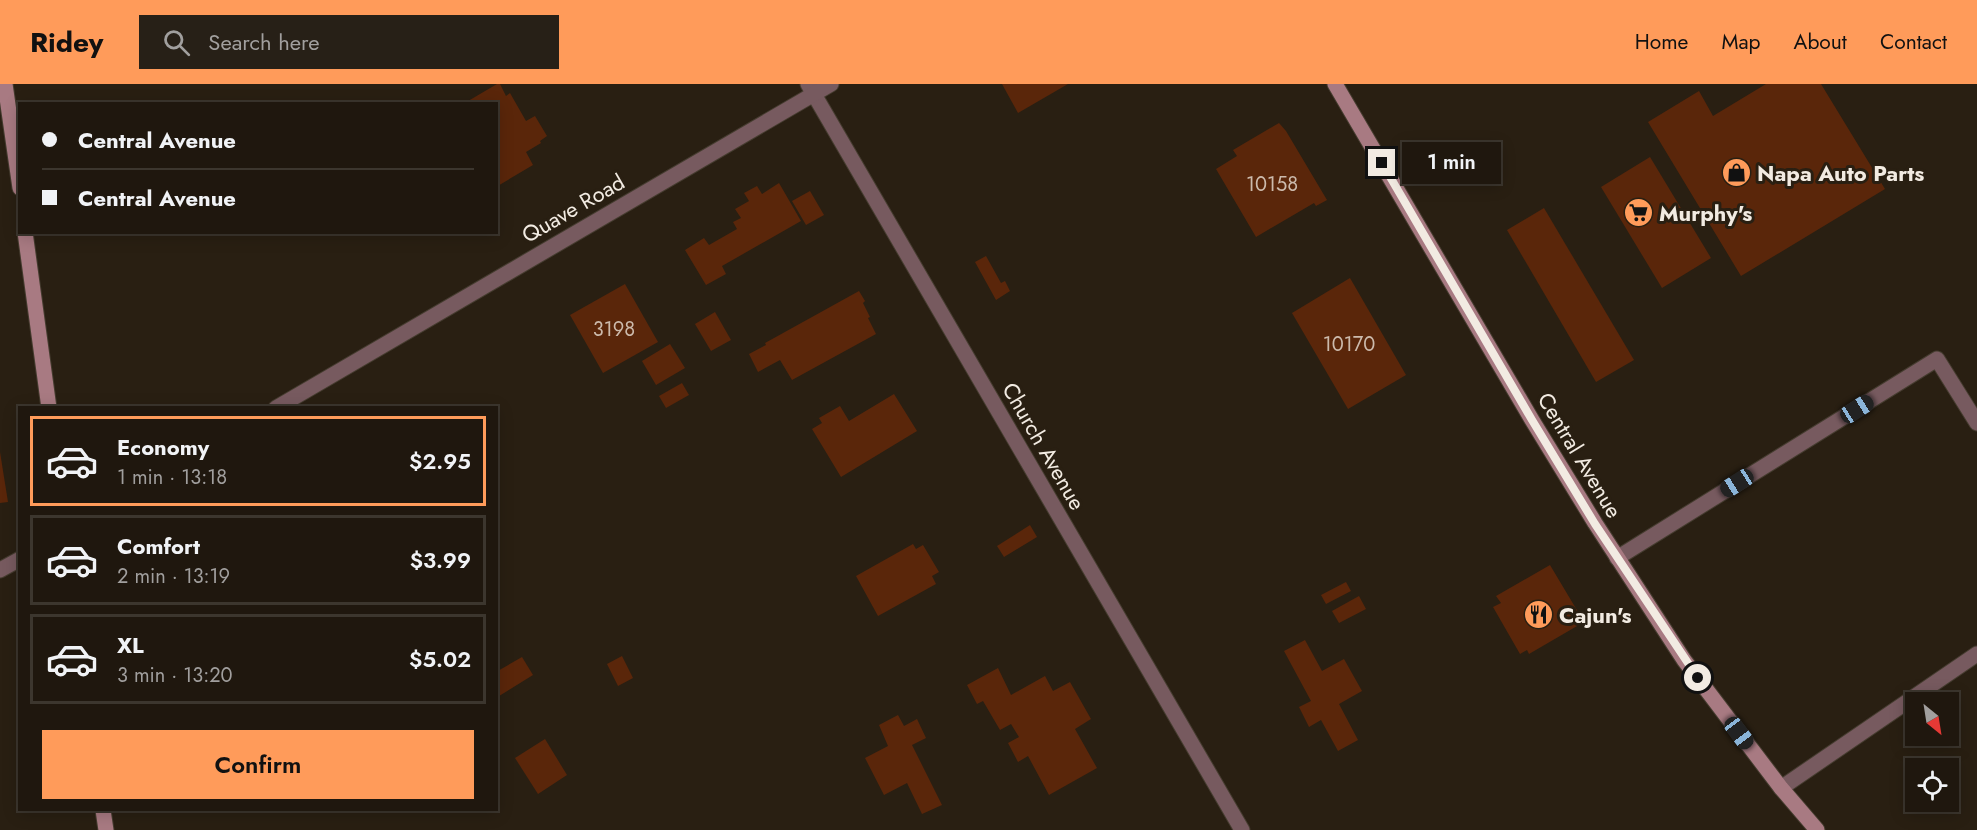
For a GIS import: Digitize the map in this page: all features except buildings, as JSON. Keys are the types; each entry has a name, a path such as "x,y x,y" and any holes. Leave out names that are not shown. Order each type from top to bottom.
{"main road":[{"path":"6,84 18,173"},
{"name":"Central Avenue","path":"1335,84 1532,420 1617,558 1684,660 1781,788 1817,830"},
{"path":"26,234 49,406"},
{"path":"103,811 106,830"}],"street":[{"name":"Quave Road","path":"279,406 811,89 831,84"},
{"name":"Church Avenue","path":"811,89 1242,830"},
{"path":"1617,558 1937,359 1977,423"},
{"path":"0,570 18,560"},
{"path":"1781,788 1977,654"}],"place":[{"name":"Napa Auto Parts","path":"1736,173"},
{"name":"Murphy's","path":"1638,213"},
{"name":"Cajun's","path":"1538,615"}],"route":[{"path":"1382,163 1595,524 1698,678"}]}
